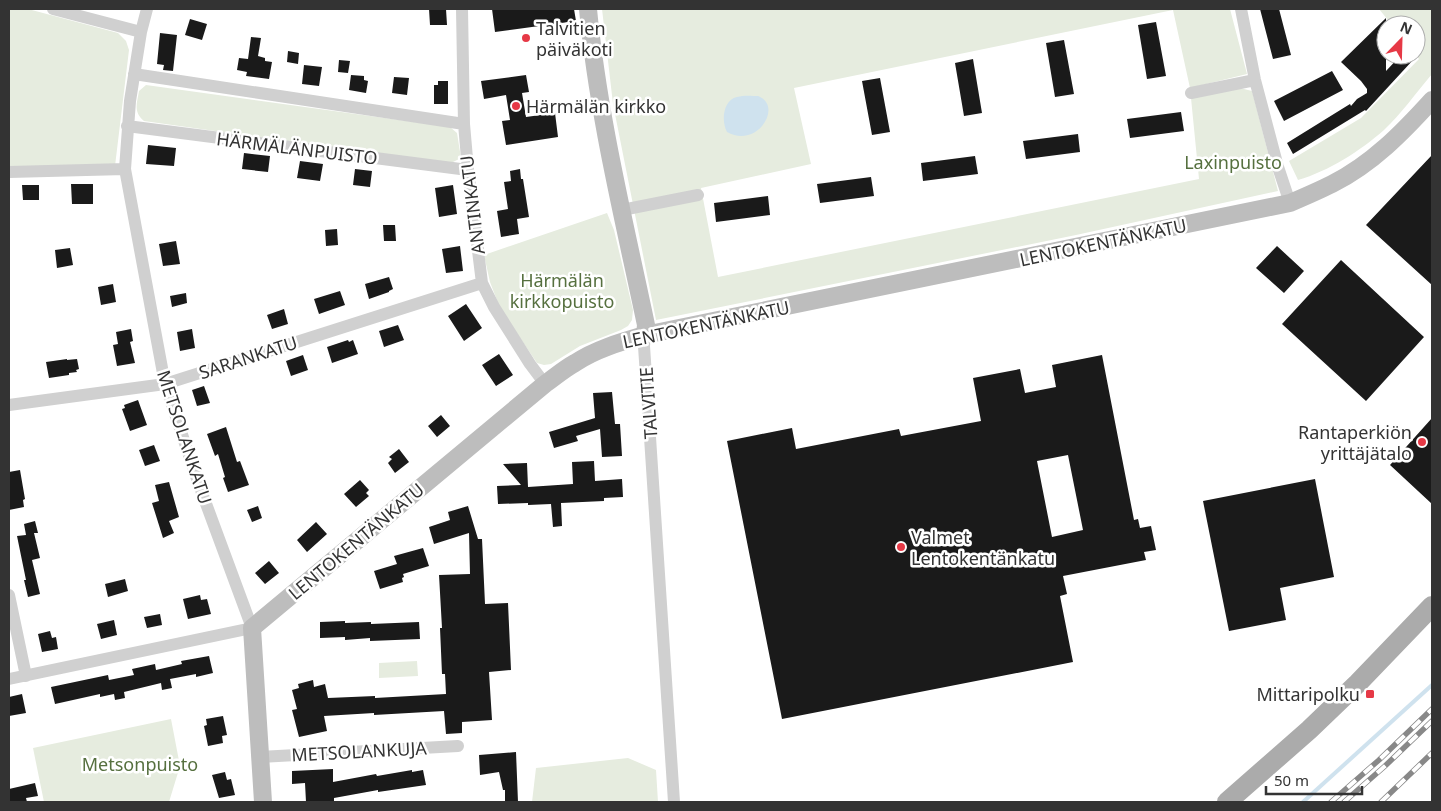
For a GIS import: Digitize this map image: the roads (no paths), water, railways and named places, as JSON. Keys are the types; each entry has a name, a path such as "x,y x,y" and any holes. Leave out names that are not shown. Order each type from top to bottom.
{"main road":[{"path":"1227,802 1309,730 1358,683 1432,606"}],"street":[{"path":"52,9 141,32"},
{"name":"METSOLANKATU","path":"147,9 134,74 127,126 125,169 165,384 198,482 252,628 263,802"},
{"name":"ANTINKATU","path":"462,9 464,124 482,283 494,307 545,384"},
{"name":"TALVITIE","path":"588,9 600,103 646,325 644,346 674,802"},
{"path":"1241,9 1255,80 1278,167 1290,203"},
{"path":"134,74 464,124"},
{"path":"1191,93 1255,80"},
{"name":"LENTOKENTÄNKATU","path":"9,679 252,628 545,384 575,363 595,352 645,335 1290,203 1333,184 1376,156 1432,100"},
{"name":"HÄRMÄLÄNPUISTO","path":"127,126 468,170"},
{"path":"9,172 125,169"},
{"path":"622,210 698,195"},
{"name":"SARANKATU","path":"9,405 165,384 482,283"},
{"path":"9,595 26,676"},
{"name":"METSOLANKUJA","path":"260,757 458,746"}],"water":[{"path":"740,96 758,96 765,101 768,108 768,116 764,124 757,131 748,135 738,136 727,132 724,112 729,102"}],"waterway":[{"path":"1303,802 1432,685"}],"railway":[{"path":"1331,802 1379,760 1432,709"},
{"path":"1344,802 1432,721"},
{"path":"1381,802 1432,753"}],"place":[{"name":"Talvitien päiväkoti","path":"526,38"},
{"name":"Härmälän kirkko","path":"516,106"},
{"name":"Rantaperkiön yrittäjätalo","path":"1422,442"},
{"name":"Valmet Lentokentänkatu","path":"901,547"},
{"name":"Mittaripolku","path":"1370,694"}],"park label":[{"name":"Laxinpuisto","path":"1233,162"},
{"name":"Härmälän kirkkopuisto","path":"562,290"},
{"name":"Metsonpuisto","path":"140,764"}]}
